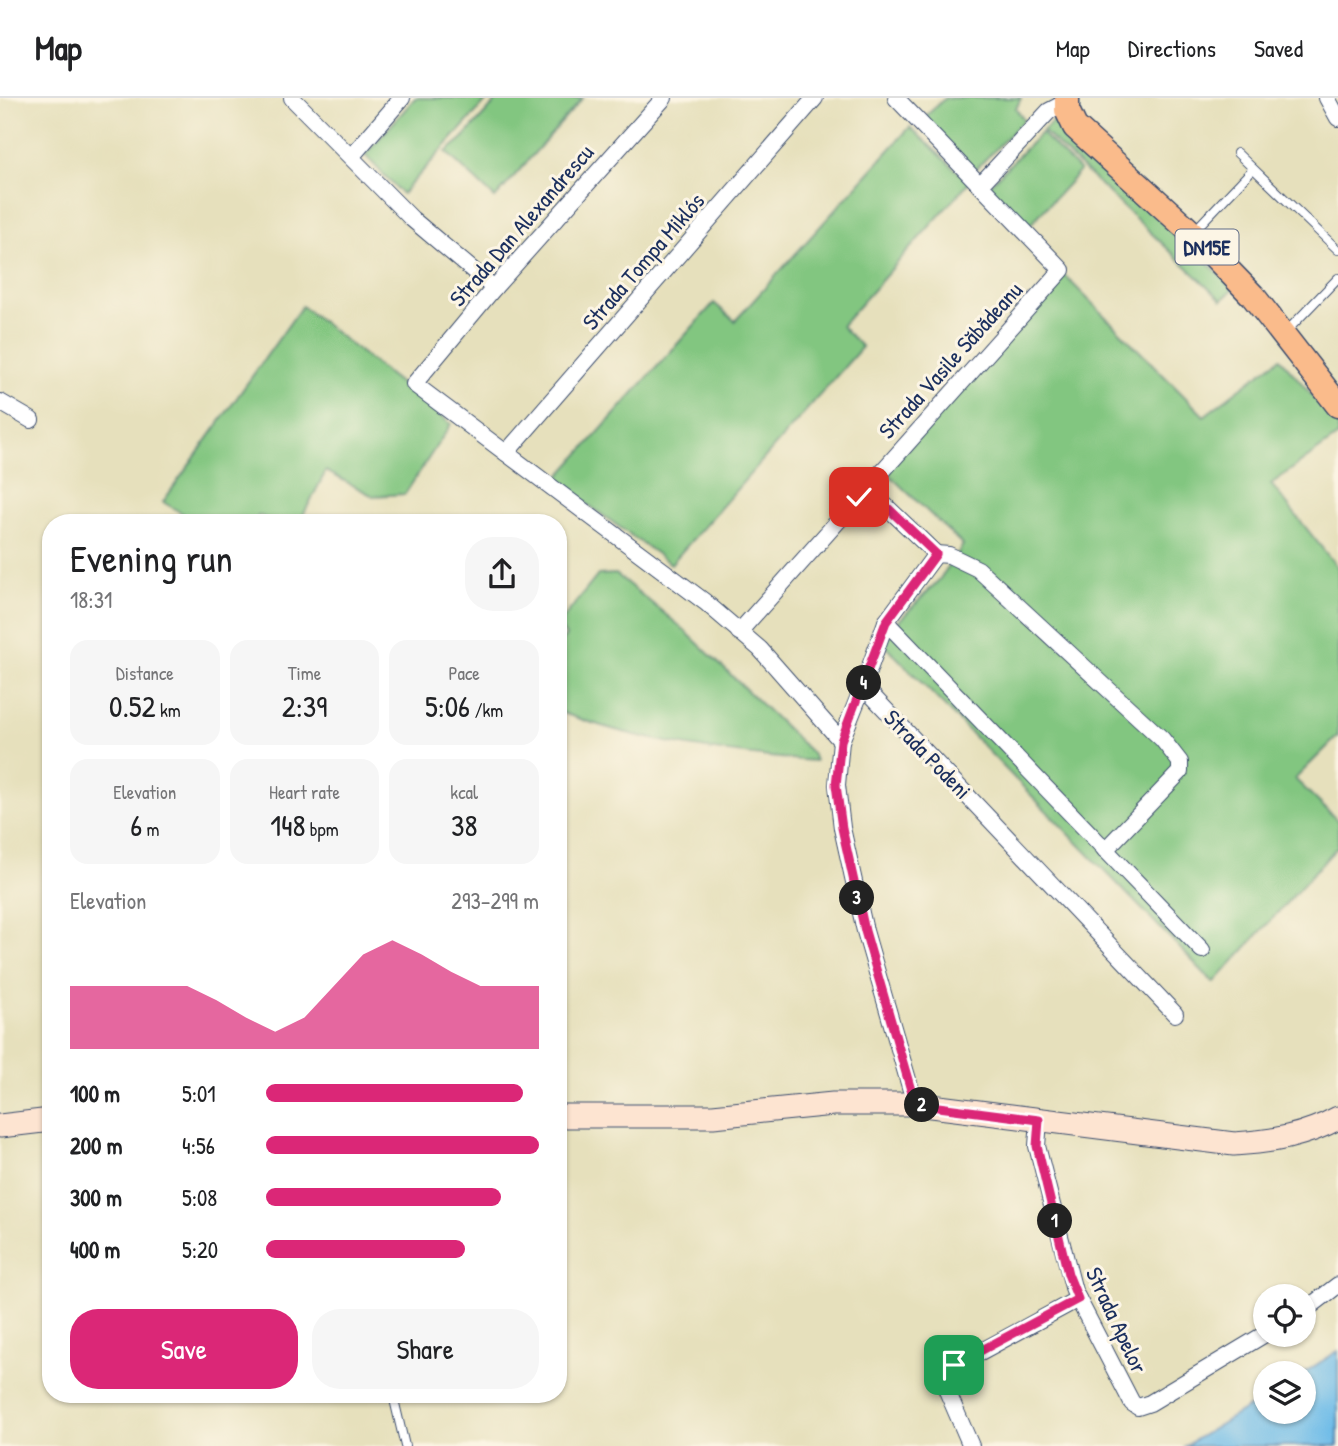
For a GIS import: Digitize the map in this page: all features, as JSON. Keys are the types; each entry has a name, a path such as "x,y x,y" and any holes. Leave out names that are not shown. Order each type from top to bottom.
{"main road":[{"name":"DN15E","path":"1066,100 1075,127 1192,233 1253,296 1338,405"},
{"path":"567,1116 713,1116 833,1104 915,1104 1234,1144 1267,1143 1296,1136 1338,1118"},
{"path":"0,1126 42,1121"}],"street":[{"path":"292,98 429,235 494,288"},
{"path":"351,157 402,98"},
{"name":"Strada Dan Alexandrescu","path":"506,453 414,384 494,288 664,98"},
{"name":"Strada Tompa Miklós","path":"506,453 815,98"},
{"name":"Strada Vasile Săbădeanu","path":"739,632 1062,270 896,98"},
{"path":"1327,98 1338,118"},
{"path":"980,185 1049,111 1066,100"},
{"path":"0,402 31,420"},
{"path":"506,453 705,602 760,649 841,741"},
{"path":"867,488 936,554 949,555 978,569 1162,740 1180,762 1181,772 1105,850"},
{"path":"863,686 886,622 936,554"},
{"path":"886,622 1202,950"},
{"name":"Strada Podeni","path":"915,1104 865,931 842,828 836,785 841,741 863,686 1175,1014"},
{"name":"Strada Apelor","path":"1039,1120 1037,1146 1068,1274 1132,1404 1141,1407 1253,1341"},
{"path":"1316,1302 1338,1285"},
{"path":"971,1446 942,1379 945,1371 1078,1299"}],"lane":[{"path":"1237,153 1338,250"},
{"path":"1192,233 1253,169"},
{"path":"1284,334 1338,278"},
{"path":"395,1403 405,1446"}],"green space":[{"path":"415,98 489,98 402,194 365,155"},
{"path":"499,98 583,98 495,198 446,152 462,139"},
{"path":"945,98 1021,98 1016,109 1024,120 975,170 924,118"},
{"path":"1055,119 1234,288 1222,300 1043,131"},
{"path":"910,127 969,182 841,326 862,347 671,564 555,481 714,303 735,321"},
{"path":"1041,133 1080,171 1028,227 988,186"},
{"path":"1063,274 1204,416 1280,358 1338,425 1338,436 1271,484 1338,568 1338,736 1295,779 1338,821 1338,846 1214,983 880,640 939,580 963,545 886,472"},
{"path":"302,306 451,424 405,494 373,496 326,471 304,514 184,514 163,502"},
{"path":"616,574 681,627 812,753 815,761 750,755 652,739 567,714 567,614 598,575"}],"water":[{"path":"1338,1351 1338,1446 1185,1446 1253,1404 1253,1424 1316,1424 1316,1365"}],"route":[{"path":"859,497 867,488 936,554 886,622 841,741 836,785 842,828 865,931 915,1104 1039,1120 1037,1146 1068,1274 1078,1299 954,1365"}]}
